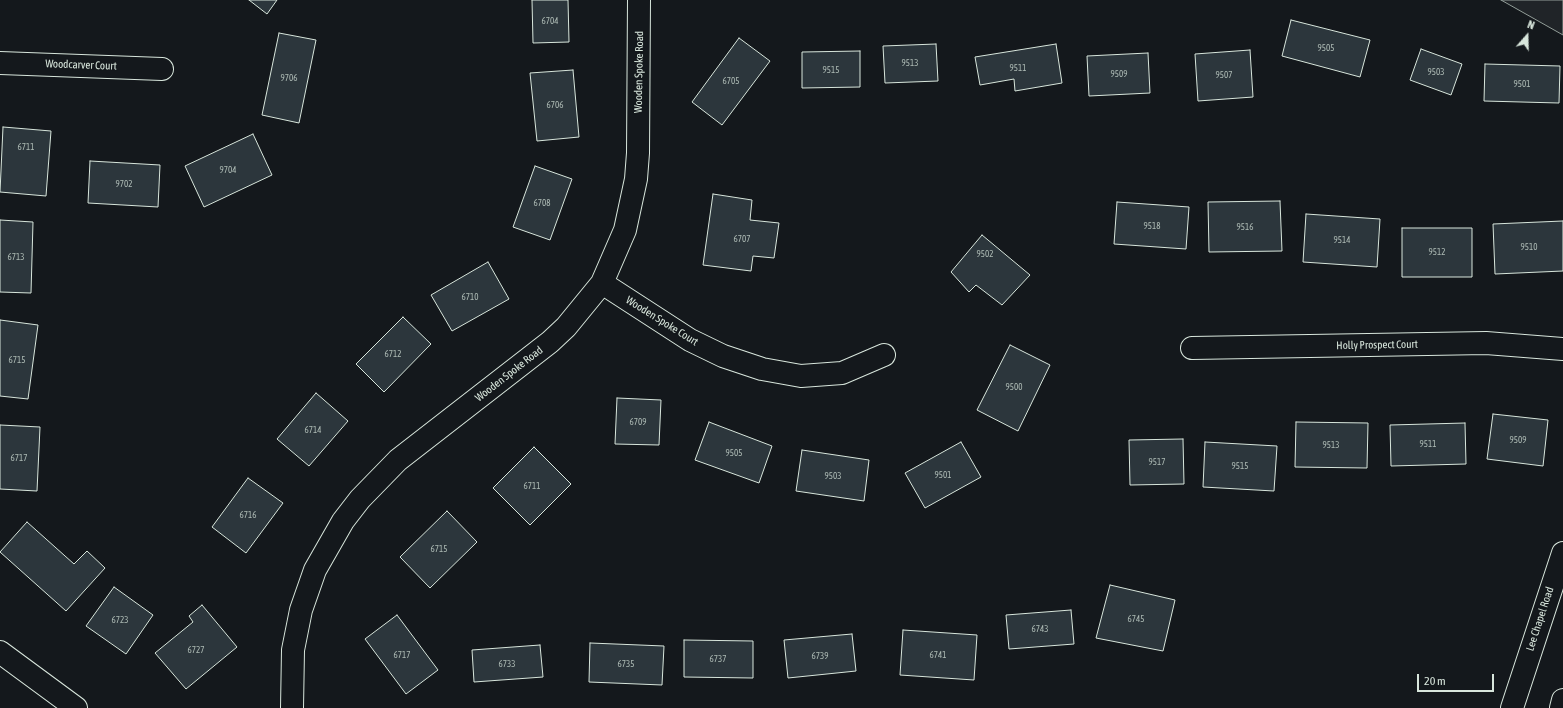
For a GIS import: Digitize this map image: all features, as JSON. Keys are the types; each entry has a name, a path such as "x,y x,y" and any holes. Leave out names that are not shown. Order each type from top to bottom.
{"street":[{"name":"Wooden Spoke Road","path":"292,708 293,650 301,610 315,570 343,521 360,499 398,460 550,342 566,327 602,283 624,230 636,179 638,153 640,0"},
{"name":"Woodcarver Court","path":"0,63 162,68"},
{"name":"Wooden Spoke Court","path":"602,283 690,340 723,356 762,369 801,376 842,373 884,355"},
{"name":"Holly Prospect Court","path":"1192,348 1486,343 1563,349"},
{"name":"Lee Chapel Road","path":"1512,708 1563,553"},
{"path":"0,652 76,708"},
{"path":"1561,708 1563,700"}],"shaded area":[{"path":"1501,0 1563,0 1563,35"}],"building":[{"path":"249,0 277,0 267,14"},
{"path":"532,0 568,0 569,42 533,43"},
{"path":"1291,20 1370,40 1360,77 1282,56"},
{"path":"279,33 316,40 299,123 262,115"},
{"path":"739,38 770,61 722,125 692,102"},
{"path":"936,44 938,81 885,83 883,46"},
{"path":"1056,44 1062,83 1015,91 1014,79 980,85 975,57"},
{"path":"1421,49 1462,64 1451,95 1410,80"},
{"path":"1250,50 1253,97 1198,101 1195,54"},
{"path":"860,51 860,87 802,88 802,52"},
{"path":"1148,53 1150,93 1089,96 1087,56"},
{"path":"1485,64 1560,66 1559,103 1484,101"},
{"path":"573,70 579,137 537,141 530,73"},
{"path":"3,127 51,131 46,196 0,192"},
{"path":"253,134 272,175 204,207 185,166"},
{"path":"90,161 160,165 158,207 88,203"},
{"path":"535,166 572,179 550,240 513,227"},
{"path":"713,194 752,200 750,220 779,223 774,258 753,256 751,271 703,265"},
{"path":"1280,201 1282,251 1209,252 1208,202"},
{"path":"1117,202 1189,207 1186,249 1114,244"},
{"path":"1306,214 1380,219 1377,267 1303,262"},
{"path":"0,220 33,222 31,293 0,292"},
{"path":"1563,221 1563,271 1495,274 1493,224"},
{"path":"1402,228 1472,228 1472,277 1402,277"},
{"path":"982,235 1030,275 1002,305 976,285 969,292 951,272"},
{"path":"488,262 509,299 452,331 431,295"},
{"path":"403,317 431,344 384,392 356,364"},
{"path":"0,320 38,325 28,399 0,396"},
{"path":"1010,345 1050,365 1018,431 977,410"},
{"path":"316,393 348,421 309,466 277,439"},
{"path":"617,398 661,400 659,445 615,444"},
{"path":"1493,414 1548,420 1543,466 1487,459"},
{"path":"709,422 772,446 759,483 695,460"},
{"path":"1296,422 1368,423 1367,468 1295,467"},
{"path":"1465,423 1466,464 1391,466 1390,425"},
{"path":"0,425 40,427 37,491 0,489"},
{"path":"1183,439 1184,484 1130,485 1129,440"},
{"path":"961,442 981,477 925,508 905,473"},
{"path":"1205,442 1277,446 1274,491 1203,487"},
{"path":"534,447 571,484 530,525 493,488"},
{"path":"802,450 869,460 864,501 796,491"},
{"path":"248,478 283,503 246,553 212,527"},
{"path":"447,511 477,542 430,588 400,557"},
{"path":"27,522 74,564 87,551 105,568 66,611 0,552"},
{"path":"1110,585 1175,600 1163,651 1096,638"},
{"path":"114,587 153,615 126,654 86,626"},
{"path":"202,605 237,647 186,689 155,653 193,622 189,616"},
{"path":"1071,610 1074,644 1009,649 1006,615"},
{"path":"397,615 438,670 406,694 365,639"},
{"path":"903,630 977,635 974,680 900,675"},
{"path":"852,634 856,671 788,678 784,640"},
{"path":"684,640 753,641 753,678 684,677"},
{"path":"590,643 664,646 662,685 589,682"},
{"path":"540,645 543,677 474,682 472,650"}]}
